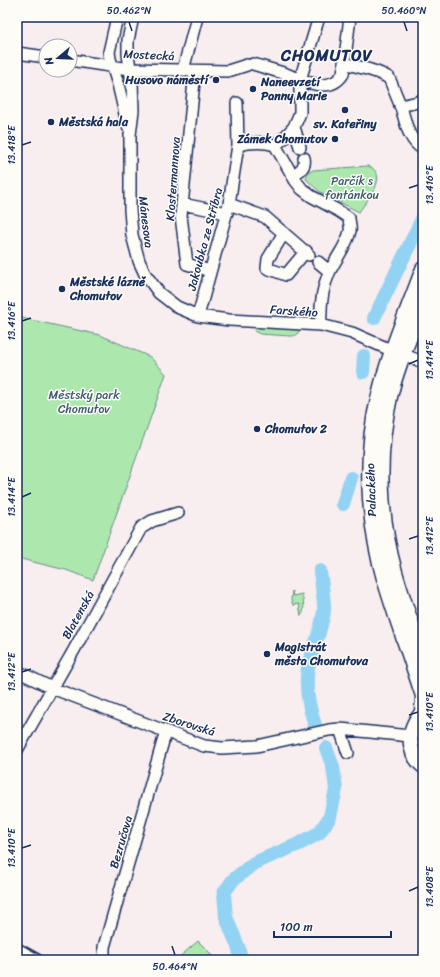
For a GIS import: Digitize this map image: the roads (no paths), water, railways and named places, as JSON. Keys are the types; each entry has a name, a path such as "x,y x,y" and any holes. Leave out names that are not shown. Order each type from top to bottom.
{"main road":[{"name":"Palackého","path":"423,269 398,353 385,425 382,466 383,506 386,532 394,571 423,655"},
{"name":"Palackého","path":"423,302 379,394 372,437 370,465 374,535 383,575 423,696 423,712"},
{"path":"423,712 414,723 410,736 411,747 415,757 423,766"}],"street":[{"name":"Mánesova","path":"117,17 109,52 130,135"},
{"name":"Mánesova","path":"133,17 128,47 133,110 130,135 130,210 132,235 136,251 145,274 159,293 176,307 194,315"},
{"path":"183,70 197,17"},
{"path":"275,145 294,127 300,113 300,80 319,17"},
{"path":"300,80 325,85 339,79 343,74 350,17"},
{"path":"17,53 38,56"},
{"name":"Mostecká","path":"78,61 130,69 195,71 228,71 250,64 300,80"},
{"path":"344,63 372,70 389,78 409,135 416,145 423,149"},
{"name":"Klostermannova","path":"195,71 181,216 187,264 210,271"},
{"path":"237,102 238,145 254,142 267,142 275,145 302,189 348,218 350,230 343,247 329,271 324,286 320,314 321,325"},
{"path":"400,106 421,102"},
{"path":"294,127 300,147"},
{"name":"Jakoubka ze Stříbra","path":"194,315 210,271 228,208 238,145"},
{"path":"293,175 303,168 305,162 304,158"},
{"path":"182,204 228,208 265,217 308,253 286,275 267,268 268,259 284,233"},
{"path":"318,262 329,271"},
{"name":"Farského","path":"194,315 229,320 321,325 352,333 423,362"},
{"name":"Blatenská","path":"17,750 141,528 152,521 178,513"},
{"name":"Zborovská","path":"17,672 52,688 204,746 222,748 257,746 308,734 334,730 410,736"},
{"path":"334,730 348,753"},
{"name":"Bezručova","path":"104,960 104,947 166,731"},
{"path":"17,949 37,960"}],"waterway":[{"path":"374,318 423,217"},
{"path":"363,372 364,356"},
{"path":"343,504 351,478"},
{"path":"315,725 308,699 307,673 324,611 320,571"},
{"path":"241,960 239,949 226,917 224,893 233,880 254,863 299,844 319,833 330,817 336,789 333,767 326,748"}],"place":[{"name":"Husovo náměstí","path":"216,80"},
{"name":"Naneevzetí Panny Marie","path":"253,89"},
{"name":"sv. Kateřiny","path":"345,110"},
{"name":"Městská hala","path":"51,122"},
{"name":"Zámek Chomutov","path":"335,139"},
{"name":"Městské lázně Chomutov","path":"62,289"},
{"name":"Chomutov 2","path":"257,429"},
{"name":"Magistrát města Chomutova","path":"267,654"}],"district":[{"name":"CHOMUTOV","path":"327,55"}],"park label":[{"name":"Parčík s fontánkou","path":"352,188"},
{"name":"Městský park Chomutov","path":"84,402"}]}
